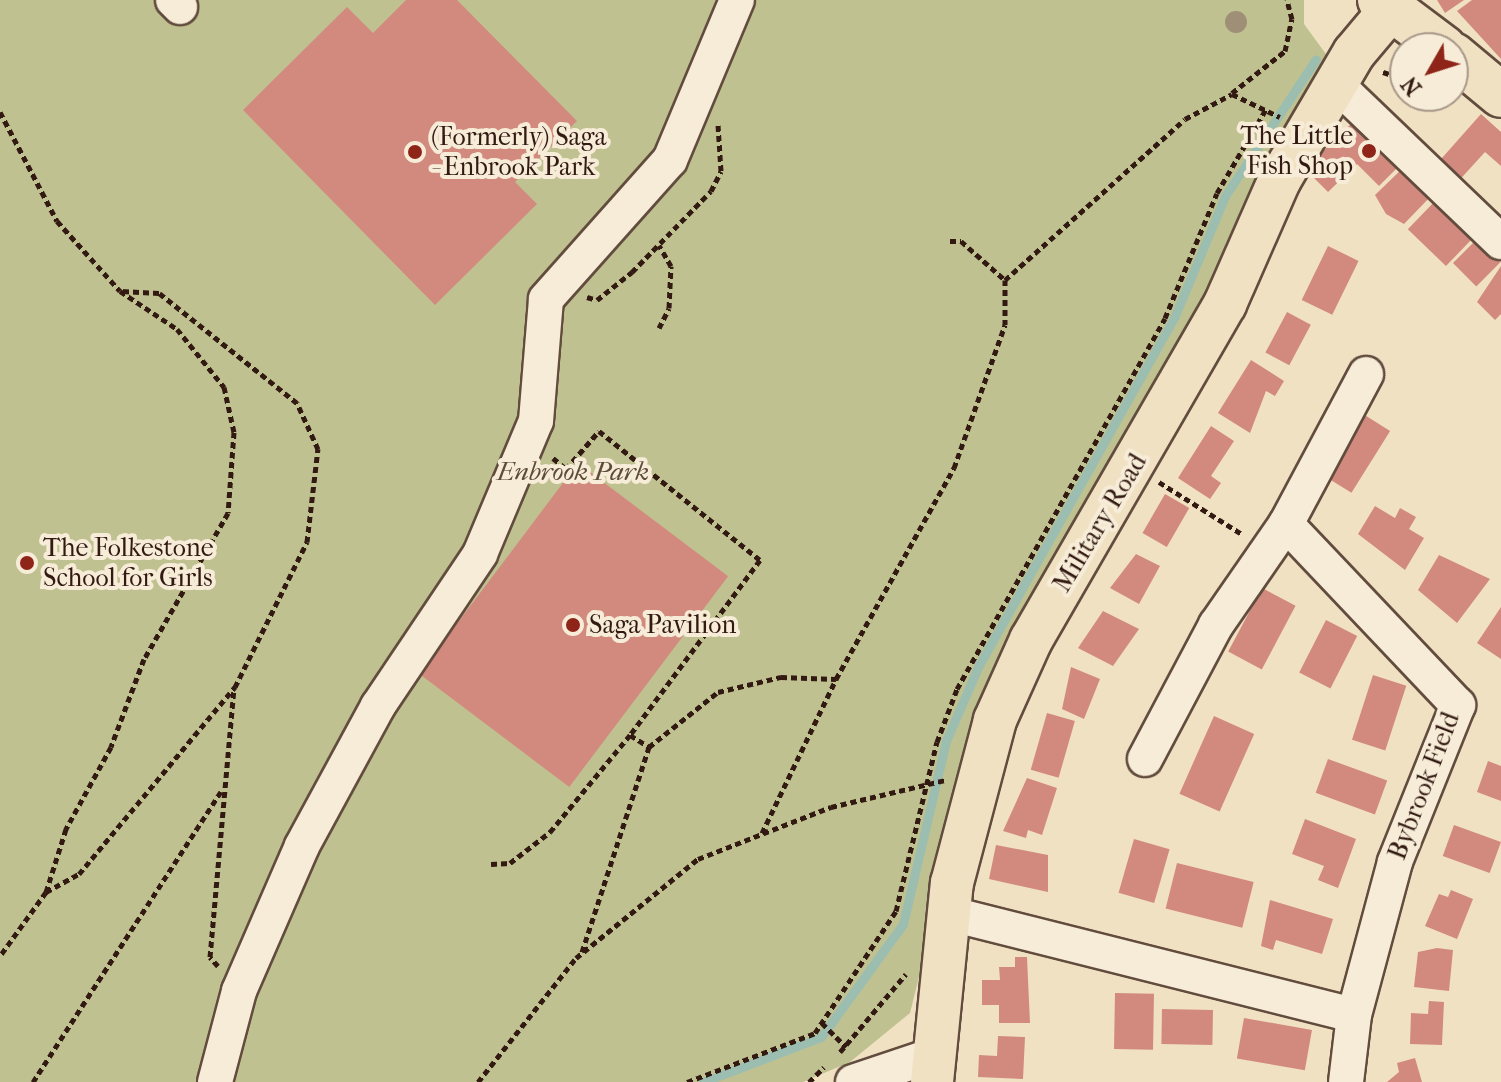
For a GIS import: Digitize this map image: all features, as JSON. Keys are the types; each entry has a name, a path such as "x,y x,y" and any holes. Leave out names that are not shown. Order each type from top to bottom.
{"highway":[{"path":"1391,3 1425,32"},
{"path":"1469,68 1501,95"}],"main road":[{"name":"Military Road","path":"932,1068 951,914 978,774 1031,640 1225,304 1280,179 1391,3"}],"street":[{"path":"215,1082 239,991 350,754 480,554 529,437 546,299 670,160 737,0"},
{"path":"1337,85 1501,242"},
{"path":"1145,759 1216,625 1276,537 1366,374"},
{"name":"Bybrook Field","path":"1276,537 1458,705 1395,862 1354,1015 1346,1082"},
{"path":"951,914 1354,1015"},
{"path":"853,1082 932,1068"}],"path":[{"path":"762,833 836,679 976,418 1005,325 1005,280 1146,147 1232,94 1285,51 1292,19 1287,0"},
{"path":"1377,67 1389,72"},
{"path":"1232,94 1266,109"},
{"path":"0,112 57,221 120,291 177,329 224,387 234,432 228,513 144,659 111,747 66,829 46,892 0,956"},
{"path":"950,241 961,241 1005,280"},
{"path":"659,245 671,276 669,308 659,328"},
{"path":"46,892 79,874 235,687 307,542 318,449 297,403 253,364 159,293 120,291"},
{"path":"491,864 510,863 550,832 630,735 760,560 599,431 566,469 529,437"},
{"path":"1145,473 1276,537"},
{"path":"582,953 649,747 718,692 781,677 836,679"},
{"path":"235,687 221,791 210,957 239,991"},
{"path":"630,735 649,747"},
{"path":"478,1082 582,953 698,859 762,833 944,780"},
{"path":"33,1082 221,791"},
{"path":"809,1082 846,1047 909,968"},
{"path":"822,1023 846,1047"}],"green space":[{"name":"Enbrook Park","path":"0,0 1304,0 1304,24 1331,61 1291,114 1252,189 1211,297 993,680 910,1013 850,1062 803,1082 0,1082"}],"building":[{"name":"(Formerly) Saga - Enbrook Park","path":"406,0 457,0 577,121 515,182 537,204 435,305 243,110 347,7 373,33"},
{"path":"1437,0 1464,0 1445,13"},
{"path":"1472,0 1501,0 1501,59 1457,11"},
{"path":"1481,114 1501,132 1501,166 1485,152 1454,186 1434,167"},
{"name":"The Little Fish Shop","path":"1360,115 1404,161 1379,186 1357,164 1328,192 1305,169"},
{"path":"1404,167 1432,195 1404,224 1386,214 1375,195"},
{"path":"1437,199 1475,236 1446,266 1408,229"},
{"path":"1477,239 1500,262 1476,286 1453,263"},
{"path":"1328,246 1359,261 1332,315 1302,300"},
{"path":"1501,266 1501,314 1495,320 1477,302"},
{"path":"1287,312 1311,325 1289,365 1265,353"},
{"path":"1251,360 1284,381 1275,396 1266,391 1250,433 1218,413"},
{"path":"1363,414 1390,431 1351,493 1324,476"},
{"path":"1211,426 1234,441 1211,476 1221,483 1210,499 1178,478"},
{"name":"Saga Pavilion","path":"578,463 728,576 569,787 419,674"},
{"path":"1165,494 1189,508 1167,547 1142,533"},
{"path":"1375,506 1395,518 1400,508 1416,517 1409,529 1424,538 1405,570 1358,534"},
{"path":"1136,554 1160,566 1139,604 1110,588"},
{"path":"1439,555 1490,579 1457,623 1418,590"},
{"path":"1262,588 1296,606 1262,669 1228,652"},
{"path":"1501,607 1501,659 1477,643"},
{"path":"1103,611 1139,629 1113,666 1078,648"},
{"path":"1326,620 1357,636 1330,688 1299,673"},
{"path":"1071,667 1100,679 1084,719 1062,709"},
{"path":"1373,675 1406,686 1385,750 1352,740"},
{"path":"1047,713 1075,721 1059,778 1031,770"},
{"path":"1214,716 1254,734 1220,812 1179,794"},
{"path":"1328,759 1387,781 1375,814 1316,793"},
{"path":"1488,761 1501,766 1501,801 1477,792"},
{"path":"1027,778 1057,788 1042,835 1028,830 1026,838 1003,831"},
{"path":"1305,819 1356,839 1338,888 1318,880 1324,866 1292,854"},
{"path":"1454,825 1501,842 1490,873 1443,856"},
{"path":"1134,839 1170,849 1154,903 1119,893"},
{"path":"996,845 1048,855 1048,892 989,879"},
{"path":"1177,863 1254,882 1242,928 1166,909"},
{"path":"1451,890 1473,899 1457,939 1425,926 1439,894 1448,897"},
{"path":"1270,900 1333,919 1322,954 1276,940 1273,950 1261,946"},
{"path":"1437,948 1453,950 1449,991 1414,987 1418,952"},
{"path":"1015,957 1027,957 1030,1023 999,1023 999,1005 982,1005 982,980 1000,980 999,967 1015,967"},
{"path":"1115,993 1154,994 1153,1050 1114,1049"},
{"path":"1429,1001 1444,1002 1442,1045 1410,1044 1411,1013 1428,1014"},
{"path":"1162,1009 1213,1010 1212,1045 1161,1044"},
{"path":"1244,1018 1312,1030 1305,1070 1237,1058"},
{"path":"998,1036 1025,1037 1023,1079 978,1077 979,1055 997,1056"},
{"path":"1415,1058 1422,1082 1387,1082 1399,1072 1397,1063"}],"waterway":[{"path":"703,1082 821,1037 903,924 946,741 978,667 1174,318 1225,196 1316,59"}],"place":[{"name":"The Little Fish Shop","path":"1369,151"},
{"name":"(Formerly) Saga - Enbrook Park","path":"415,152"},
{"name":"The Folkestone School for Girls","path":"27,563"},
{"name":"Saga Pavilion","path":"573,625"}]}
